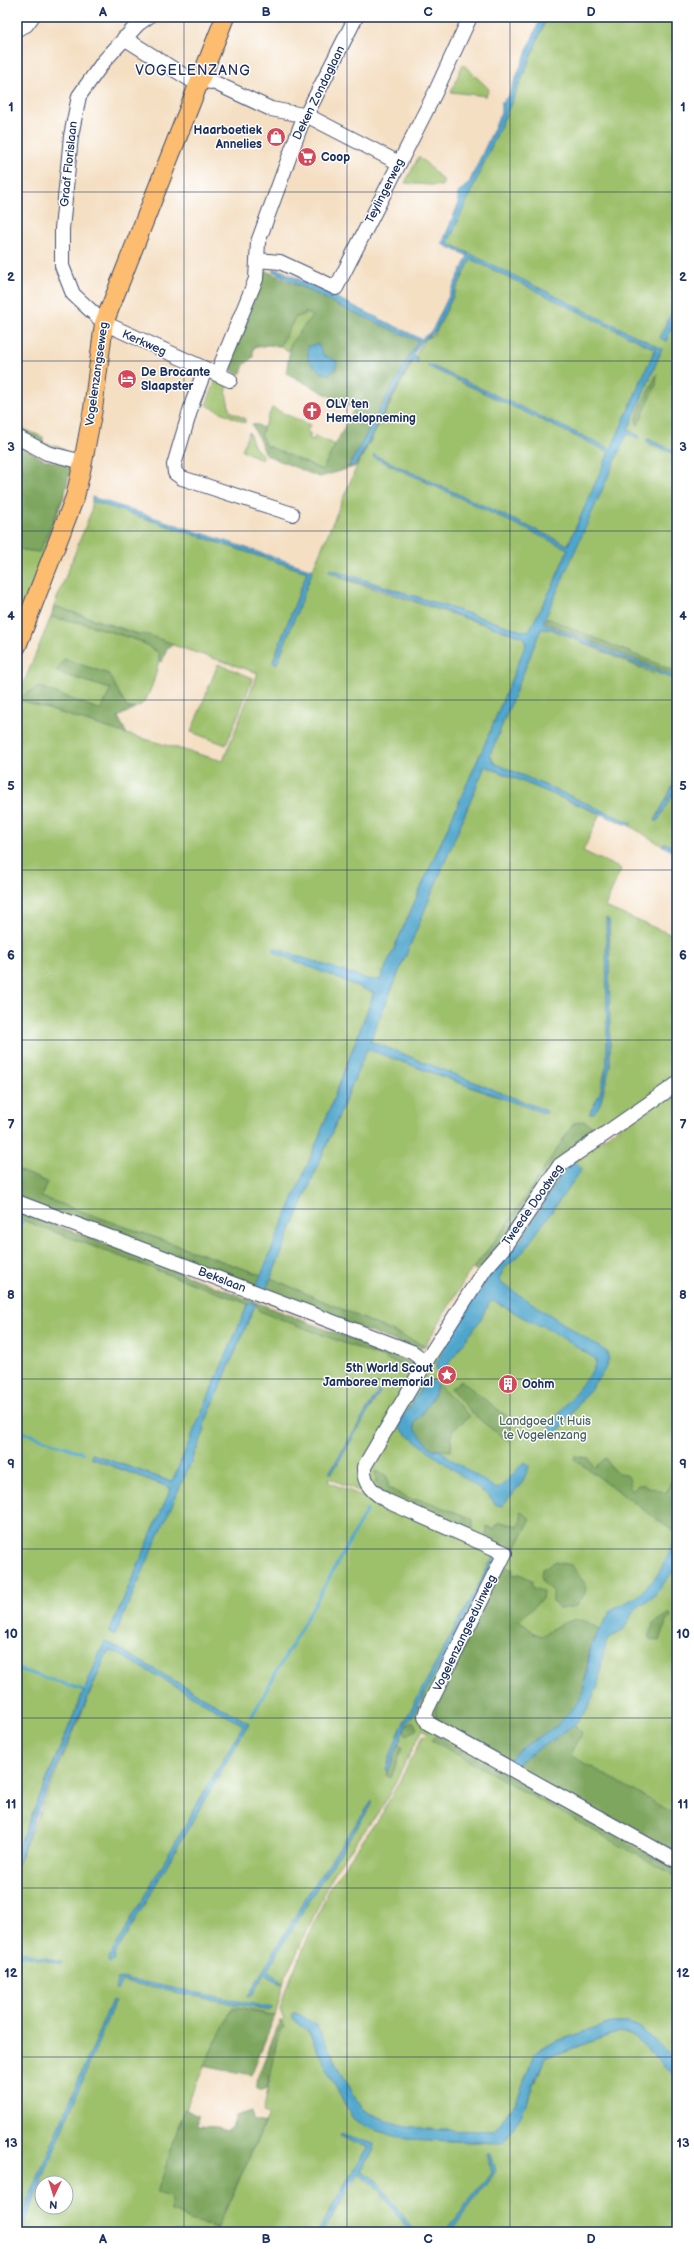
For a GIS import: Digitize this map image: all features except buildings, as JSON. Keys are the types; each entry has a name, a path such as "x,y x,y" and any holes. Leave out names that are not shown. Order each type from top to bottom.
{"main road":[{"name":"Vogelenzangseweg","path":"17,646 69,515 84,462 104,323 225,17"}],"street":[{"path":"17,29 26,25 32,17"},
{"name":"Graaf Florislaan","path":"104,323 81,304 69,288 62,266 62,229 71,136 78,99 104,61 124,38 148,17"},
{"name":"Deken Zondaglaan","path":"292,514 182,478 175,473 174,465 192,401 211,372 256,279 258,242 268,211 302,125 308,116 356,17"},
{"name":"Teylingerweg","path":"257,260 280,262 336,288 470,17"},
{"path":"124,38 191,80 213,82 271,109 308,116 399,163"},
{"name":"Kerkweg","path":"104,323 230,380"},
{"path":"17,437 47,454 84,462"},
{"name":"Tweede Doodweg","path":"426,1362 485,1269 507,1244 560,1165 677,1084"},
{"name":"Bekslaan","path":"17,1202 412,1352 426,1362"},
{"name":"Vogelenzangseduinweg","path":"426,1362 364,1467 363,1477 375,1494 389,1502 505,1553 427,1709 425,1716 428,1723 677,1861"}],"green space":[{"path":"547,17 677,17 677,300 660,338 666,340 677,317 677,452 648,439 677,455 677,778 655,820 677,787 677,849 665,843 663,846 630,826 631,823 494,763 490,755 541,629 551,629 654,674 543,623 573,550 627,434 638,438 639,436 628,430 662,349 448,243 520,83"},
{"path":"463,64 489,89 486,96 451,92"},
{"path":"419,156 444,181 442,186 405,183"},
{"path":"471,259 655,349 611,449 428,364 427,366 609,452 568,545 374,455 374,457 568,549 554,583 529,631 522,631 331,569 329,572 381,589 337,577 523,637 526,644 486,741 380,980 370,980 273,951 374,993 317,1142 261,1275 41,1197 47,1182 17,1170 17,699 127,734 223,761 258,673 54,606 91,512 92,501 307,572 273,661 277,663 314,566 357,466 413,361 417,363 418,359 415,357 424,340 435,334"},
{"path":"266,271 418,341 348,468 357,463 411,361 413,361 357,466 320,477 266,455 252,424 258,425 264,429 261,433 265,445 322,470 354,409 286,373 291,343 312,316 307,313 295,318 280,346 268,345 253,348 253,357 244,365 241,373 238,374 226,367"},
{"path":"307,313 312,316 291,343 288,351 280,346 295,318"},
{"path":"657,374 656,385 638,425 636,421 640,408"},
{"path":"216,380 228,385 226,393 230,411 245,419 245,423 206,405"},
{"path":"272,408 310,425 307,432 311,434 309,438 314,440 315,436 336,445 322,470 265,445 261,433"},
{"path":"17,424 18,427 43,437 43,443 63,448 65,452 46,446 34,440 22,432 17,427"},
{"path":"249,432 254,446 264,457 262,460 242,450"},
{"path":"17,444 45,460 71,466 65,493 39,552 17,549 17,487 22,471 21,464 17,458"},
{"path":"17,458 20,461 22,472 17,487"},
{"path":"65,493 23,610 17,604 17,549 39,552"},
{"path":"54,606 136,634 148,635 174,644 167,648 162,662 159,661 159,653 140,641 83,623 51,617"},
{"path":"51,617 83,623 140,641 159,653 154,678 147,698 144,702 136,707 127,708 108,674 56,672 111,689 101,711 39,687 17,699"},
{"path":"547,618 677,672 677,676 545,622"},
{"path":"64,659 109,674 127,708 135,708 118,717 127,734 17,699 39,687 101,710 111,689 56,672"},
{"path":"218,664 253,678 226,745 191,732"},
{"path":"485,766 600,814 583,851 621,869 605,907 677,937 677,1081 603,1131 504,1229 467,1276 425,1346 271,1278 367,1049 489,1094 547,1111 370,1041","holes":["607,919 609,920 610,1066 600,1104 590,1114 600,1093 607,1064"]},
{"name":"Landgoed 't Huis te Vogelenzang","path":"677,1086 677,2061 639,2027 629,2023 611,2023 554,2042 535,2053 516,2102 494,2131 426,2129 394,2123 362,2110 316,2025 293,2019 308,2031 352,2118 367,2126 401,2136 419,2139 491,2143 528,2101 545,2058 620,2032 630,2034 635,2037 677,2079 677,2232 323,2232 373,2151 374,2144 339,2135 369,2147 347,2180 318,2232 17,2232 17,1865 108,1651 116,1652 229,1714 110,1643 82,1695 17,1851 17,1218 248,1304 172,1482 92,1454 91,1458 171,1488 109,1633 114,1635 205,1430 204,1425 256,1303 412,1367 437,1350 563,1167","holes":["329,1478 497,1551 425,1694 420,1709 419,1705 404,1729 388,1772 386,1769 399,1732 496,1552 328,1482","423,1729 428,1733 423,1737 383,1812 330,1887 285,1991 280,2010 284,2020 280,2021 284,2027 280,2031 263,2113 268,2116 217,2229 190,2221 179,2214 171,2212 178,2124 233,2007 275,2016 284,1981 334,1872 383,1806"]},
{"path":"583,1121 603,1131 480,1273 473,1269 504,1229 574,1123"},
{"path":"17,1170 47,1182 41,1197 261,1275 257,1291 17,1199"},
{"path":"17,1210 417,1365 410,1368 259,1311 256,1303 248,1304 17,1218"},
{"path":"271,1278 425,1346 419,1350 264,1294"},
{"path":"461,1381 509,1418 509,1441 477,1418 463,1404 451,1388"},
{"path":"437,1384 470,1416 452,1431 451,1451 432,1449 414,1428 414,1424 435,1394"},
{"path":"575,1456 589,1458 594,1468 606,1458 613,1470 627,1476 630,1480 630,1490 634,1490 638,1485 644,1485 666,1493 677,1469 677,1534 574,1459"},
{"path":"375,1471 387,1477 389,1488 409,1499 426,1501 473,1519 473,1542 393,1507 376,1483"},
{"path":"520,1511 531,1519 515,1548 504,1549 479,1540 486,1536 487,1526 493,1529 500,1522 518,1526 521,1520"},
{"path":"555,1562 571,1565 586,1585 585,1593 577,1606 560,1609 553,1601 553,1592 545,1584 541,1577 542,1569"},
{"path":"502,1563 509,1569 513,1569 512,1575 519,1574 532,1580 532,1587 543,1591 542,1599 519,1620 534,1633 542,1636 557,1626 571,1620 585,1621 600,1631 591,1646 582,1694 578,1703 563,1721 506,1763 441,1725 436,1717 435,1710"},
{"path":"669,1613 671,1616 666,1622 660,1641 649,1639 653,1624"},
{"path":"413,1721 417,1729 406,1736 404,1729"},
{"path":"574,1724 582,1732 571,1753 572,1756 677,1815 677,1858 515,1768 521,1760"},
{"path":"435,1736 677,1871 677,1877 431,1740"},
{"path":"398,1745 402,1747 391,1778 387,1775"},
{"path":"233,2007 275,2016 251,2075 204,2065"},
{"path":"280,2021 284,2027 280,2031 267,2088 263,2090 257,2088 256,2081"},
{"path":"184,2109 198,2116 198,2126 218,2127 226,2130 232,2128 236,2116 252,2111 253,2120 264,2124 217,2229 190,2221 179,2214 171,2212 171,2198 157,2193"}],"water":[{"path":"541,17 547,17 520,83 448,243 662,349 628,430 640,436 639,438 627,434 543,623 677,678 677,681 551,629 541,629 490,755 494,763 631,823 630,826 485,766 370,1041 547,1111 546,1114 367,1049 264,1294 257,1291 258,1282 317,1142 374,993 273,952 274,948 370,980 380,980 486,741 526,644 523,637 329,572 330,569 522,631 529,631 554,583 568,549 373,457 374,455 568,545 609,452 427,366 428,364 611,449 655,349 471,259 436,331 421,342 413,355 418,359 417,363 410,361 357,463 348,468 418,341 341,307 272,271 274,269 282,271 421,339 432,331 468,256 442,244 458,205 458,193 469,183 501,113 501,103 509,95"},
{"path":"677,300 677,317 666,341 660,338"},
{"path":"318,344 323,355 337,361 335,370 329,374 321,372 308,360 308,346"},
{"path":"647,439 677,452 677,455 646,442"},
{"path":"92,497 313,570 277,664 273,662 307,572 92,501"},
{"path":"677,778 677,787 658,821 655,821"},
{"path":"665,843 677,849 677,854 663,846"},
{"path":"606,918 609,920 610,1066 600,1104 594,1113 589,1114 600,1093 607,1064"},
{"path":"572,1161 577,1163 582,1169 523,1252 504,1269 499,1279 501,1283 607,1352 609,1359 604,1371 557,1433 550,1430 550,1425 592,1371 596,1362 594,1358 542,1325 538,1326 494,1301 490,1302 479,1322 440,1375 436,1370 436,1364 469,1305 495,1269 521,1240 568,1164"},
{"path":"256,1303 204,1425 205,1430 115,1635 109,1633 171,1488 91,1458 92,1454 172,1482 248,1304"},
{"path":"427,1378 437,1384 435,1394 414,1424 414,1428 432,1449 441,1451 458,1464 497,1489 505,1483 524,1462 530,1465 522,1483 502,1506 496,1505 491,1498 401,1430 399,1423"},
{"path":"379,1390 380,1392 332,1473 329,1473"},
{"path":"674,1540 677,1543 677,1563 675,1569 653,1597 634,1610 624,1629 610,1638 603,1653 598,1686 586,1711 576,1723 556,1738 521,1760 515,1768 506,1763 519,1750 556,1726 578,1703 584,1689 591,1645 597,1634 612,1609 637,1597 656,1577 667,1558"},
{"path":"496,1552 498,1553 419,1705 404,1729 388,1772 386,1769 399,1732"},
{"path":"105,1641 249,1723 115,1955 114,1961 109,1963 108,1959 243,1725 115,1652 108,1651 34,1820 17,1865 17,1851"},
{"path":"372,1801 372,1805 318,1886 267,1971 282,1981 282,1984 264,1974 252,1995 248,1996 311,1889"},
{"path":"17,1951 62,1962 62,1964 17,1955"},
{"path":"123,1978 273,2008 269,2011 121,1981 118,1990 115,1990 117,1979"},
{"path":"112,2000 115,2001 44,2175 39,2175"},
{"path":"292,2014 299,2014 316,2025 362,2110 394,2123 426,2129 494,2131 516,2102 535,2053 554,2042 611,2023 629,2023 639,2027 677,2061 677,2079 635,2037 630,2034 620,2032 545,2058 521,2116 503,2143 406,2139 364,2125 352,2118 308,2031 293,2019"},
{"path":"340,2133 374,2144 373,2151 361,2170 377,2181 415,2232 410,2232 375,2185 359,2173 351,2183 323,2232 318,2232 347,2180 369,2148 339,2135"},
{"path":"487,2153 491,2153 496,2171 450,2232 444,2232 492,2172"},
{"path":"34,2187 34,2200 21,2232 17,2232"}],"waterway":[{"path":"17,1236 22,1221"},
{"path":"17,1430 83,1453"},
{"path":"252,1716 367,1510"},
{"path":"17,1669 84,1690"}],"place":[{"name":"Haarboetiek Annelies","path":"276,137"},
{"name":"Coop","path":"307,157"},
{"name":"De Brocante Slaapster","path":"127,379"},
{"name":"OLV ten Hemelopneming","path":"312,411"},
{"name":"5th World Scout Jamboree memorial","path":"447,1375"},
{"name":"Oohm","path":"508,1384"}],"district":[{"name":"VOGELENZANG","path":"193,70"}]}
